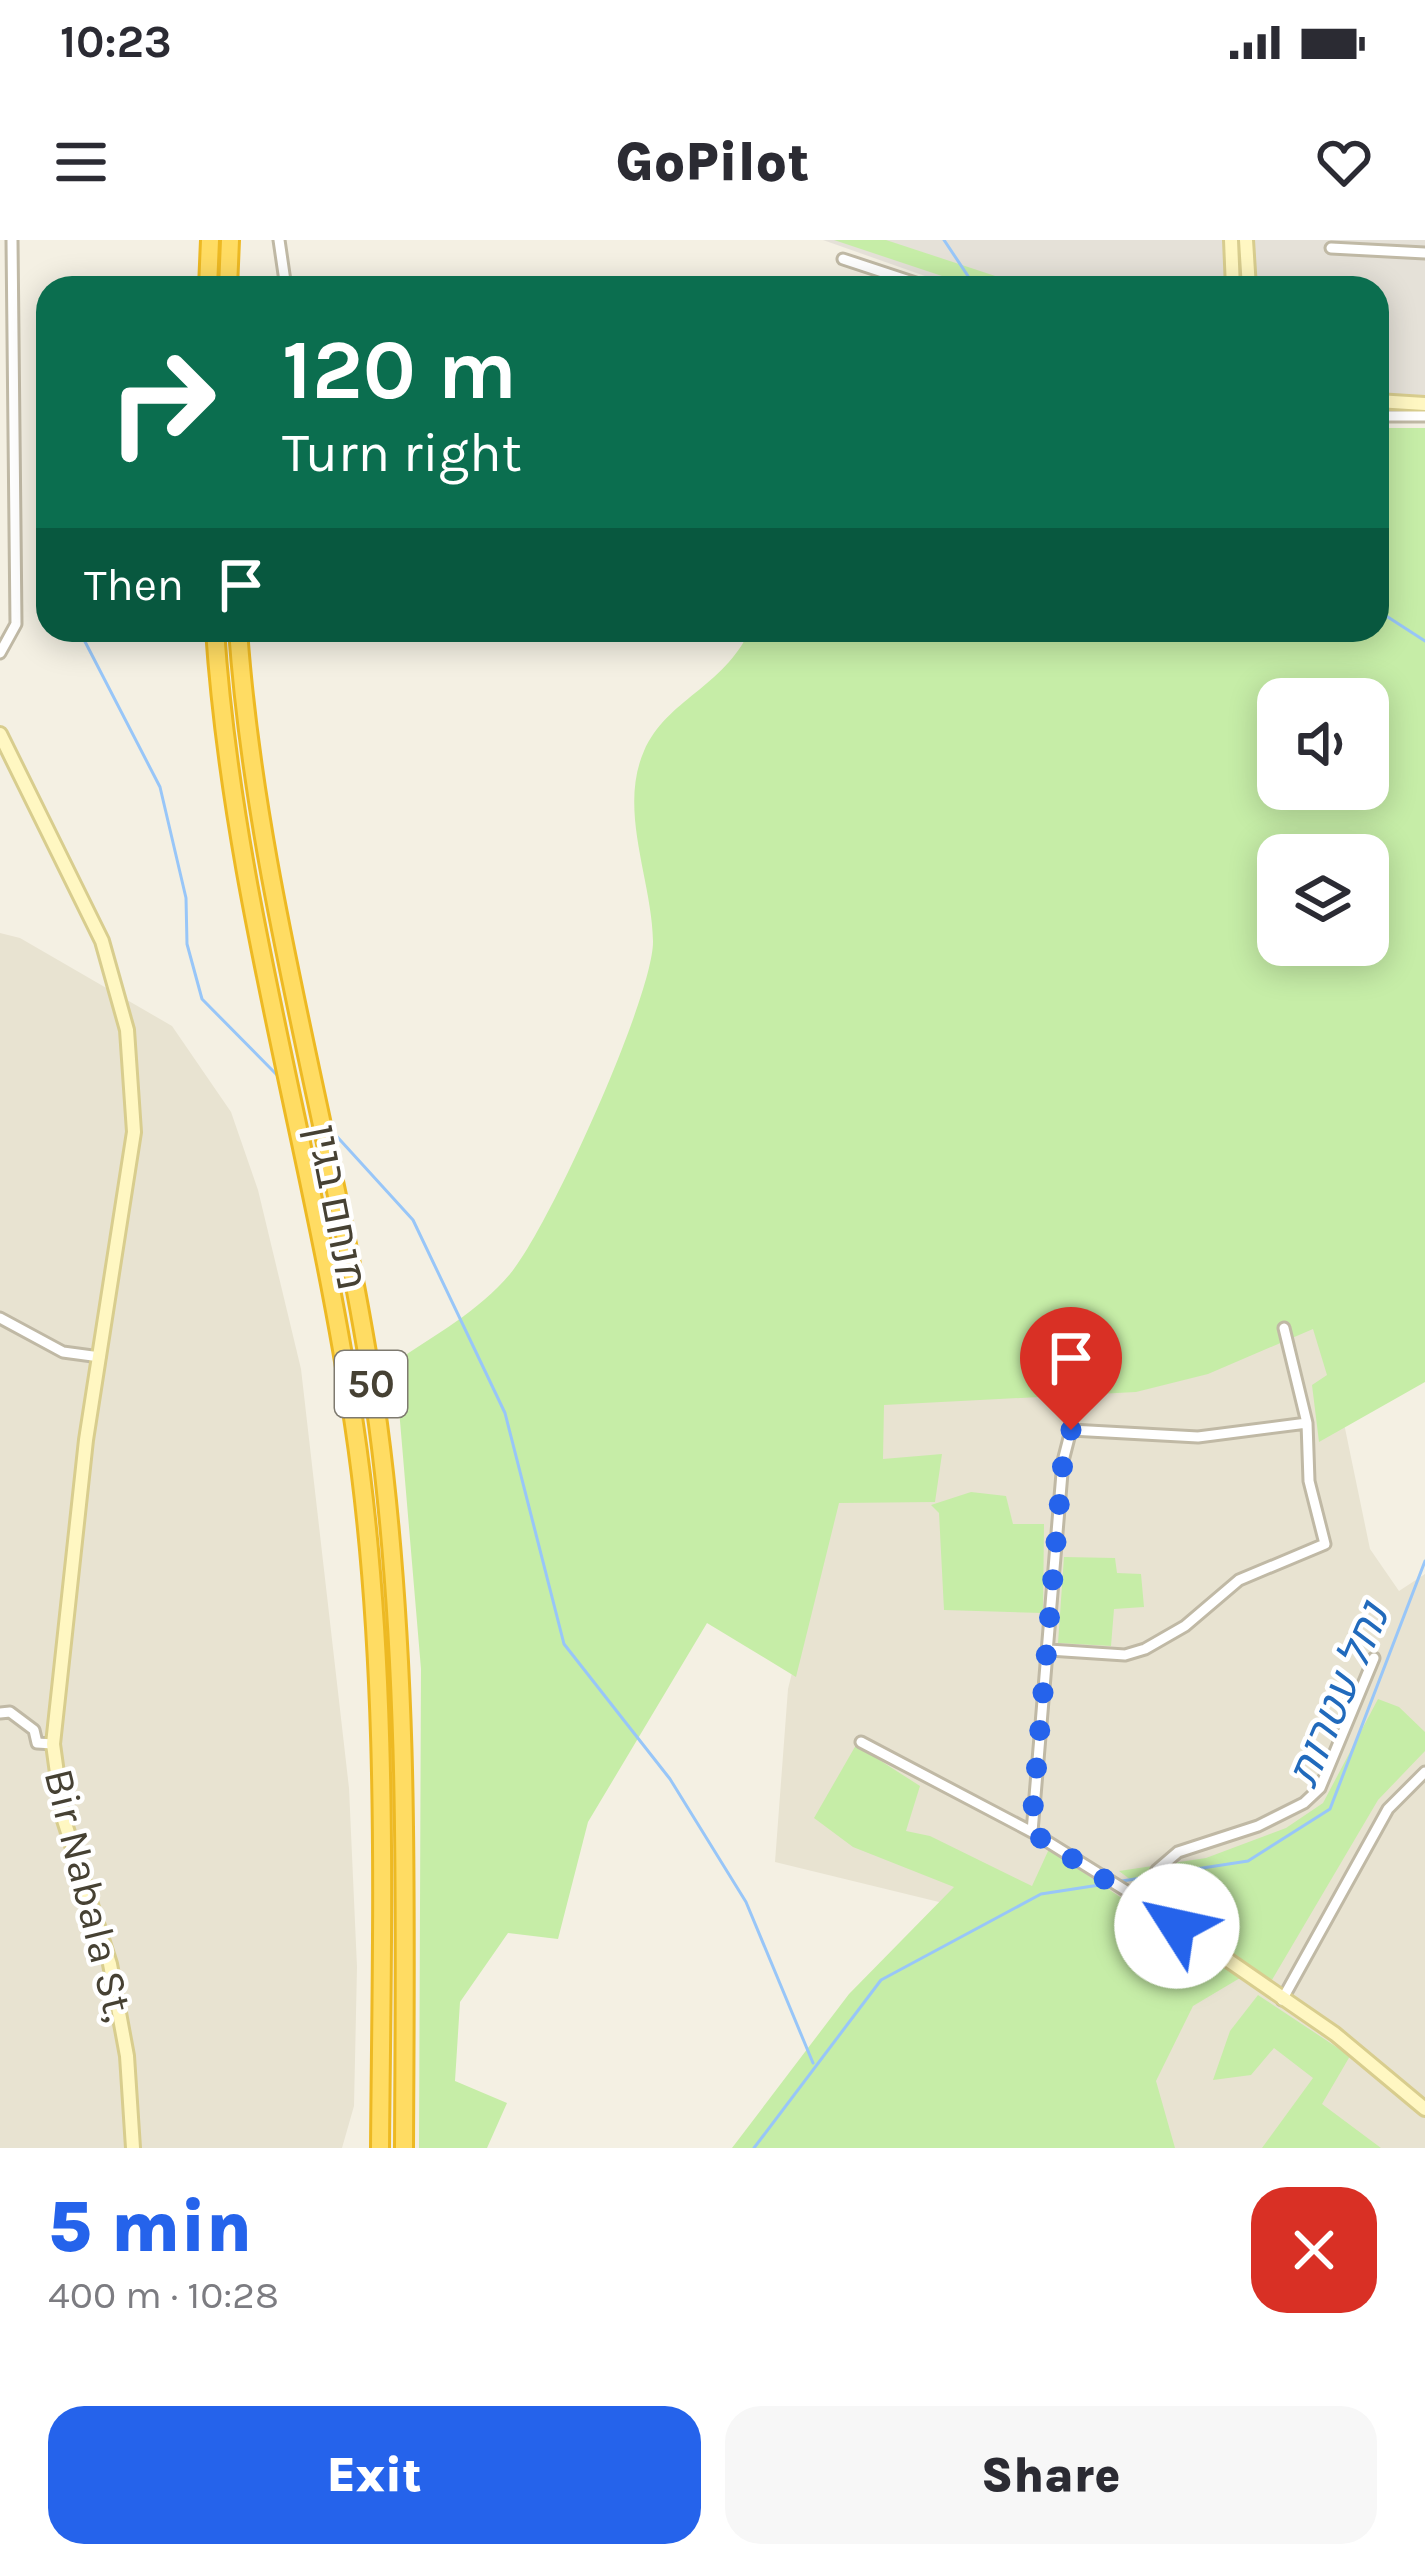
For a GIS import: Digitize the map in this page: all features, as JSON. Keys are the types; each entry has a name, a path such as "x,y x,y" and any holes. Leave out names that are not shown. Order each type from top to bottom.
{"highway":[{"path":"208,276 210,240"},
{"path":"228,276 230,240"},
{"name":"מנחם בגין","path":"216,642 220,710 242,847 330,1291 364,1503 382,1741 380,2148"},
{"name":"מנחם בגין","path":"239,642 244,707 287,962 370,1377 395,1568 406,1729 404,2148"}],"street":[{"path":"0,653 16,624 12,240"},
{"path":"279,240 284,276"},
{"path":"1231,240 1232,276"},
{"path":"1246,240 1248,276"},
{"path":"1331,248 1425,253"},
{"path":"843,260 893,276"},
{"path":"1389,401 1425,404"},
{"path":"1389,416 1425,416"},
{"name":"Bir Nabala St,","path":"0,734 102,941 127,1030 134,1132 55,1696 53,1744 63,1817 110,1964 127,2056 133,2148"},
{"path":"0,1318 16,1331 63,1352 100,1357"},
{"path":"1049,1650 1125,1655 1145,1649 1186,1626 1239,1580 1324,1544 1310,1481 1307,1424 1284,1328"},
{"path":"1031,1832 1063,1461 1071,1430 1198,1437 1307,1424"},
{"path":"1141,1900 1157,1870 1178,1852 1258,1826 1304,1803 1320,1788 1374,1658"},
{"path":"0,1713 10,1712 34,1730 37,1743 53,1744"},
{"path":"861,1742 1031,1832 1141,1900 1420,2105 1425,2087"},
{"path":"1282,2000 1393,1801 1425,1772"}],"shaded area":[{"path":"823,240 1425,240 1425,407 1389,407 1389,276 925,276"},
{"path":"0,933 20,938 172,1026 231,1112 258,1190 301,1369 349,1788 357,1967 354,2106 342,2148 0,2148"},
{"path":"1318,1298 1370,1549 1399,1591 1425,1574 1425,2148 1063,2148 1149,1953 775,1862 788,1689 834,1504 870,1392"}],"green space":[{"path":"834,240 886,240 996,276 942,276"},
{"path":"1389,428 1425,428 1425,1382 1319,1442 1312,1385 1327,1375 1313,1329 1208,1374 1136,1392 884,1405 883,1459 942,1454 935,1502 839,1503 796,1677 707,1623 588,1822 558,1939 508,1933 460,2002 455,2081 507,2103 487,2148 419,2148 421,1669 395,1362 471,1311 510,1274 572,1164 618,1058 649,969 651,918 634,797 644,751 666,718 725,666 743,642 1389,642"},
{"path":"971,1492 1006,1496 1013,1524 1044,1524 1043,1613 944,1610 939,1513 931,1505"},
{"path":"1064,1557 1115,1558 1117,1573 1141,1574 1144,1607 1114,1609 1111,1646 1058,1643"},
{"path":"1378,1699 1399,1707 1425,1732 1425,1751 1378,1800 1269,1985 1119,1871 1206,1858 1286,1828 1323,1803"},
{"path":"856,1745 920,1786 906,1831 930,1836 1032,1886 1049,1849 1240,1978 1193,2006 1156,2081 1175,2148 732,2148 849,1994 954,1887 853,1847 814,1818"},
{"path":"1258,1995 1350,2056 1322,2104 1381,2148 1262,2148 1313,2078 1274,2048 1251,2075 1213,2080 1230,2031"}],"waterway":[{"name":"נחל עטרות","path":"944,240 968,276"},
{"name":"נחל עטרות","path":"1389,618 1425,641"},
{"path":"85,642 160,787 186,898 187,944 202,999 278,1076"},
{"path":"331,1130 413,1220 505,1413 564,1644 670,1779 746,1902 813,2063"},
{"name":"נחל עטרות","path":"1157,1875 1248,1861 1330,1809 1425,1561"},
{"name":"נחל עטרות","path":"1122,1881 1148,1877"},
{"name":"נחל עטרות","path":"754,2148 881,1980 1041,1894 1106,1884"}],"route":[{"path":"1071,1430 1063,1461 1031,1832 1177,1926"}]}
